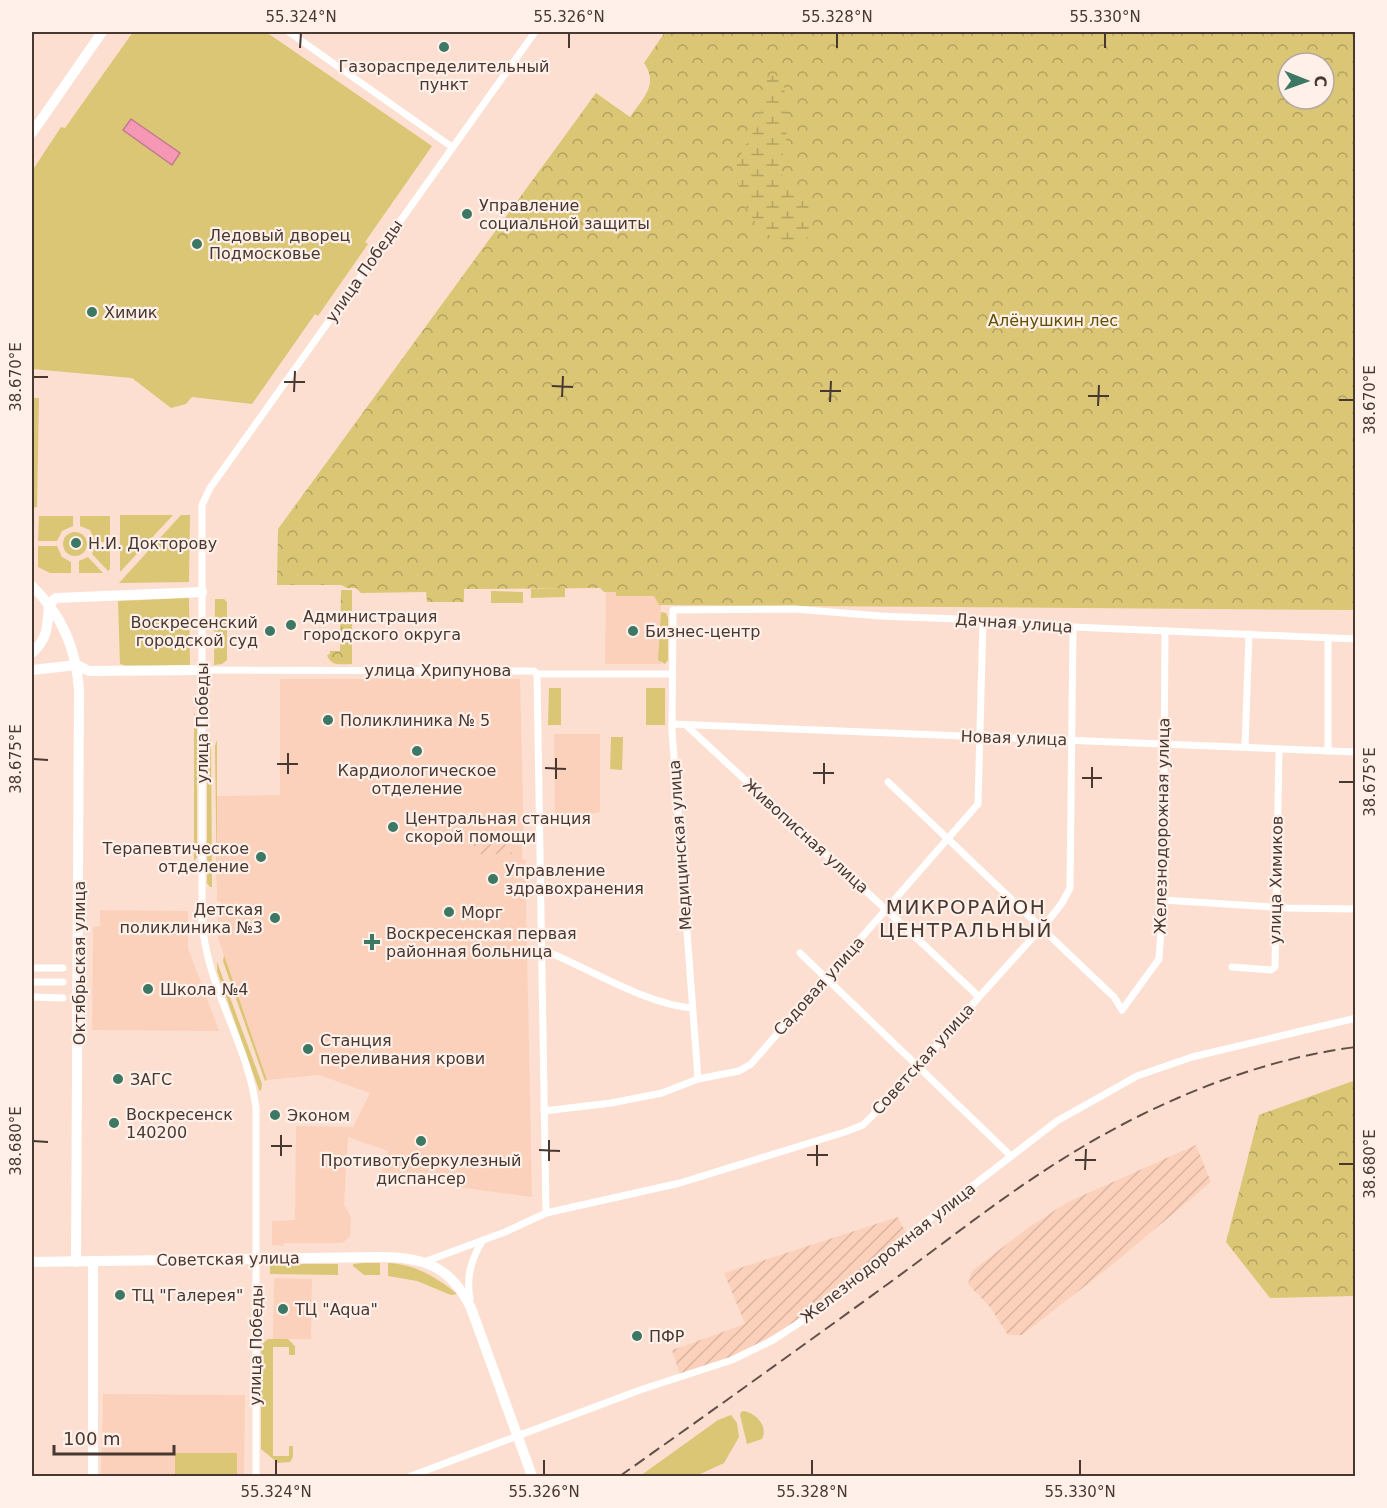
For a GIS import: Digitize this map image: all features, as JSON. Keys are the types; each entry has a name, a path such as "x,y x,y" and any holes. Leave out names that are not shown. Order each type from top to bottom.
{"main road":[{"path":"32,133 102,32"},
{"name":"Октябрьская улица","path":"32,586 50,604 64,627 77,665 79,690 76,1262"},
{"path":"32,653 45,638 50,604 56,598 202,592"},
{"path":"32,670 77,665 89,671 202,670"},
{"name":"Советская улица","path":"32,1262 388,1257 424,1262 441,1270 456,1283 471,1308 532,1476"},
{"path":"93,1262 93,1476"}],"street":[{"path":"289,32 452,147"},
{"name":"улица Победы","path":"256,1476 258,1119 255,1097 243,1057 211,973 203,941 201,512 204,499 535,32"},
{"name":"Дачная улица","path":"673,610 795,609 1073,627 1356,639"},
{"name":"Медицинская улица","path":"673,610 672,724 698,1079"},
{"name":"Садовая улица","path":"544,1111 611,1103 662,1093 698,1079 739,1071 751,1064 824,978 949,840 978,804 983,620"},
{"name":"Советская улица","path":"424,1262 546,1213 680,1183 863,1125 919,1067 1062,903 1070,888 1073,627"},
{"name":"Железнодорожная улица","path":"1040,928 1114,997 1122,1010 1159,958 1163,900 1165,631"},
{"path":"1245,747 1249,634"},
{"path":"1328,639 1328,751"},
{"name":"улица Хрипунова","path":"202,670 534,670 537,674 672,674"},
{"path":"537,674 546,1213"},
{"name":"Новая улица","path":"672,724 1356,752"},
{"name":"Живописная улица","path":"686,724 825,855 888,909 979,997"},
{"name":"улица Химиков","path":"1232,967 1271,970 1275,967 1279,749"},
{"path":"888,782 1040,928"},
{"path":"1163,900 1356,909"},
{"path":"541,949 662,1002 692,1008"},
{"path":"800,953 1011,1156"},
{"path":"32,968 63,968"},
{"path":"32,982 63,982"},
{"path":"32,997 63,998"},
{"name":"Железнодорожная улица","path":"411,1476 640,1390 732,1360 773,1340 831,1302 914,1231 1011,1156 1076,1109 1137,1076 1201,1054 1356,1018"},
{"path":"471,1308 468,1289 469,1270 483,1240"}],"shaded area":[{"path":"131,119 180,153 172,165 123,130"},
{"path":"606,592 655,592 661,605 661,664 605,664"},
{"name":"Воскресенская первая районная больница","path":"280,679 520,679 524,846 522,846 522,859 526,860 526,891 522,891 522,897 526,898 532,1197 380,1177 388,1151 348,1137 344,1204 351,1217 350,1237 342,1243 272,1245 272,1221 295,1220 296,1126 353,1127 370,1093 319,1075 267,1080 218,938 218,908 221,908 221,902 217,901 217,796 280,795"},
{"path":"554,734 600,734 600,812 555,822"},
{"path":"474,841 512,841 512,854 474,854"},
{"name":"Школа №4","path":"100,910 188,911 188,948 219,1031 92,1030 93,927 100,926"},
{"path":"1196,1145 1211,1182 1112,1265 1022,1335 1008,1335 990,1307 968,1284 972,1271 1029,1227 1068,1202"},
{"path":"898,1217 907,1235 790,1325 735,1357 680,1375 672,1350 745,1324 724,1273"},
{"path":"274,1278 312,1279 311,1339 273,1339"},
{"path":"103,1394 245,1395 244,1476 101,1476"}],"green space":[{"name":"Ледовый дворец Подмосковье","path":"133,32 266,32 432,146 365,242 368,244 318,316 315,314 252,404 192,397 186,404 171,408 132,378 32,369 32,171 61,127 65,128"},
{"name":"Алёнушкин лес","path":"665,32 1355,32 1355,610 659,605 654,596 616,596 616,592 604,592 600,588 464,589 464,602 427,602 426,592 361,593 356,588 341,585 277,585 278,529 596,93 630,117 648,91 650,78 644,63"},
{"path":"775,75 782,78 785,102 786,141 781,171 786,182 804,198 809,208 810,226 805,242 785,241 765,232 751,216 738,184 737,165 759,119 768,78"},
{"path":"32,398 39,398 37,507 32,508"},
{"path":"120,515 173,515 120,572"},
{"path":"181,515 190,515 189,582 119,583"},
{"path":"39,516 73,516 73,526 62,531 57,541 38,541"},
{"path":"80,516 110,516 110,542 95,542 90,530 80,526"},
{"path":"75,532 80,533 86,539 86,549 80,555 75,556 70,555 64,549 63,544 64,539 70,533"},
{"path":"38,546 57,546 62,557 71,562 71,573 50,573 38,567"},
{"path":"95,547 110,547 110,569 108,571 92,554"},
{"path":"88,557 103,573 79,573 79,561"},
{"path":"565,588 565,597 531,598 531,589"},
{"path":"341,590 352,590 352,664 334,663 327,655 330,651 340,651"},
{"path":"491,591 523,592 523,603 491,603"},
{"path":"189,598 190,665 129,667 120,664 118,601"},
{"path":"215,599 224,599 227,602 227,660 222,664 214,665"},
{"path":"661,612 666,613 668,618 668,660 665,664 658,660"},
{"path":"549,688 561,688 561,725 548,725"},
{"path":"646,688 665,688 665,725 646,725"},
{"path":"194,713 197,718 197,857 194,861"},
{"path":"611,737 623,737 622,770 610,769"},
{"path":"211,740 212,887 210,887 207,883 207,742"},
{"path":"217,740 217,892 215,746"},
{"path":"224,955 267,1080 265,1081 223,961"},
{"path":"217,962 262,1084 261,1091 217,971"},
{"path":"1356,1081 1355,1296 1270,1298 1226,1242 1259,1115"},
{"path":"380,1263 380,1275 364,1275 353,1266 353,1264"},
{"path":"388,1263 425,1272 457,1294 451,1295 417,1281 388,1276"},
{"path":"270,1264 338,1264 338,1275 270,1274"},
{"path":"268,1339 288,1339 295,1346 295,1355 289,1355 289,1347 273,1347 273,1456 289,1456 289,1446 293,1446 293,1457 290,1462 278,1463 261,1449 261,1352 263,1343"},
{"path":"744,1411 760,1421 764,1430 762,1439 747,1444 740,1415"},
{"path":"731,1415 737,1423 739,1437 724,1463 696,1476 640,1476 718,1420"},
{"path":"175,1453 237,1453 237,1476 175,1476"}],"railway":[{"path":"620,1476 999,1202 1069,1155 1136,1118 1207,1086 1281,1062 1356,1047"}],"place":[{"name":"Газораспределительный пункт","path":"444,47"},
{"name":"Управление социальной защиты","path":"467,214"},
{"name":"Ледовый дворец Подмосковье","path":"197,244"},
{"name":"Химик","path":"92,312"},
{"name":"Н.И. Докторову","path":"76,543"},
{"name":"Администрация городского округа","path":"291,625"},
{"name":"Воскресенский городской суд","path":"270,631"},
{"name":"Бизнес-центр","path":"633,631"},
{"name":"Поликлиника № 5","path":"328,720"},
{"name":"Кардиологическое отделение","path":"417,751"},
{"name":"Центральная станция скорой помощи","path":"393,827"},
{"name":"Терапевтическое отделение","path":"261,857"},
{"name":"Управление здравохранения","path":"493,879"},
{"name":"Морг","path":"449,912"},
{"name":"Детская поликлиника №3","path":"275,918"},
{"name":"Воскресенская первая районная больница","path":"372,942"},
{"name":"Школа №4","path":"148,989"},
{"name":"Станция переливания крови","path":"308,1049"},
{"name":"ЗАГС","path":"118,1079"},
{"name":"Эконом","path":"275,1115"},
{"name":"Воскресенск 140200","path":"114,1123"},
{"name":"Противотуберкулезный диспансер","path":"421,1141"},
{"name":"ТЦ \"Галерея\"","path":"120,1295"},
{"name":"ТЦ \"Aqua\"","path":"283,1309"},
{"name":"ПФР","path":"637,1336"}],"district":[{"name":"МИКРОРАЙОН ЦЕНТРАЛЬНЫЙ","path":"966,918"}]}
